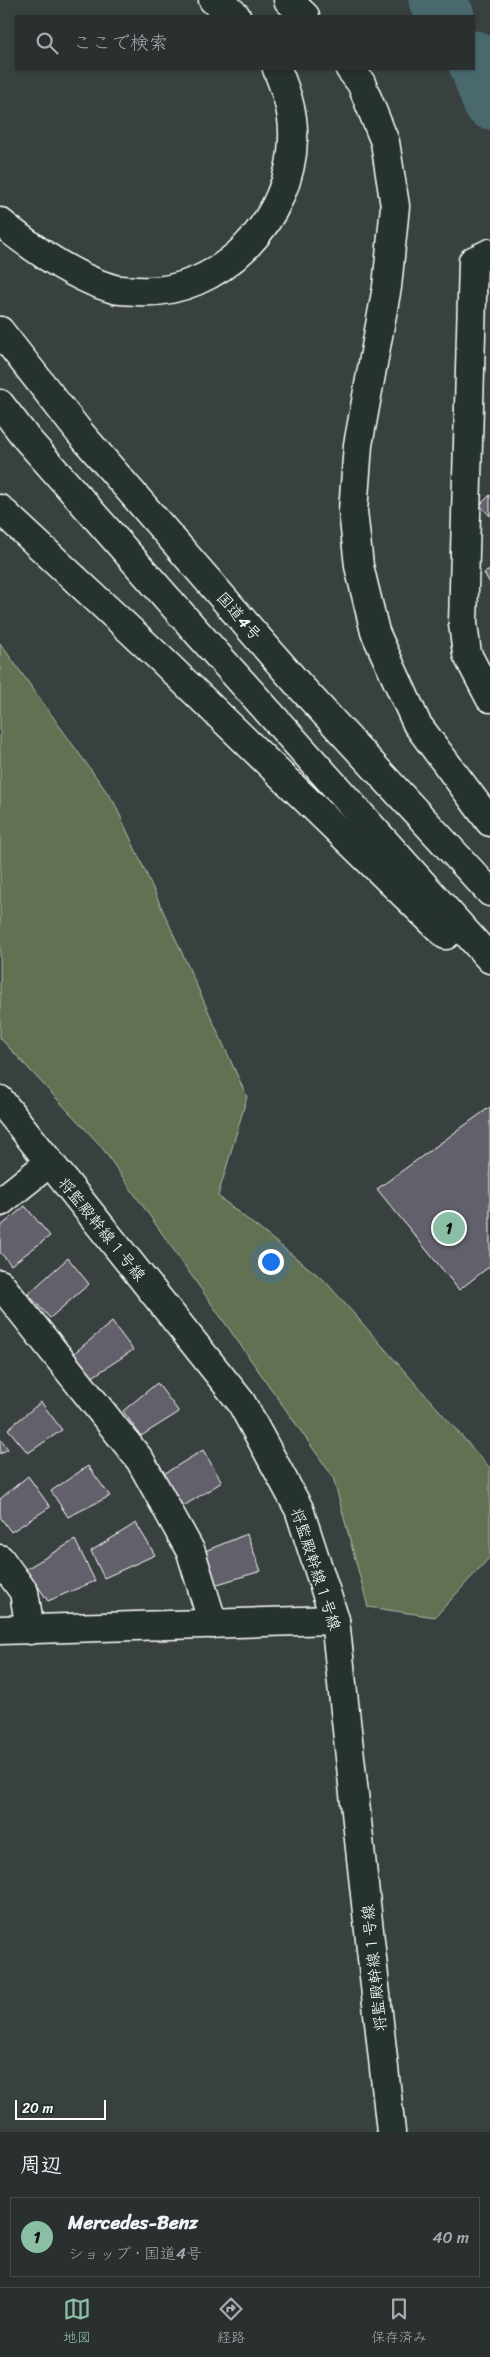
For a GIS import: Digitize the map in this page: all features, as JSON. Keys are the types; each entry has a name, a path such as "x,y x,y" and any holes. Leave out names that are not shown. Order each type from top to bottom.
{"main road":[{"path":"213,0 226,6 235,15"},
{"path":"288,0 304,15"},
{"path":"0,222 66,268 115,289 154,292 194,283 218,270 247,247 269,218 286,180 294,139 289,100 277,70"},
{"path":"351,70 360,83 385,142 395,206 387,287 358,445 353,511 359,566 375,632 417,724 490,822"},
{"path":"490,253 472,261 463,624 467,654 490,698"},
{"name":"国道4号","path":"0,331 80,433 278,661 490,892"},
{"path":"0,404 27,438 202,638 490,959"},
{"path":"0,509 168,666 490,978"},
{"name":"将監殿幹線１号線","path":"0,1100 241,1402 299,1509 335,1620 392,2132"},
{"path":"0,1202 49,1163"},
{"path":"0,1284 140,1460 191,1552 213,1624"},
{"path":"0,1559 24,1592 30,1630"},
{"path":"0,1630 335,1620"}],"green space":[{"path":"0,643 114,802 247,1097 218,1196 325,1281 490,1468 490,1557 435,1617 368,1607 333,1477 100,1145 0,1038"}],"building":[{"path":"490,495 490,516 480,505"},
{"path":"490,570 490,583 484,573"},
{"path":"490,1107 490,1266 459,1290 377,1189"},
{"path":"25,1206 50,1236 11,1265 0,1252 0,1227"},
{"path":"68,1258 89,1284 50,1318 28,1294"},
{"path":"112,1322 133,1350 91,1378 73,1354"},
{"path":"157,1383 179,1412 141,1436 123,1411"},
{"path":"41,1402 62,1430 28,1453 8,1429"},
{"path":"0,1439 8,1449 0,1454"},
{"path":"203,1450 222,1482 182,1507 162,1475"},
{"path":"88,1466 110,1496 68,1517 51,1491"},
{"path":"28,1476 50,1507 11,1532 0,1517 0,1499"},
{"path":"136,1523 155,1555 104,1578 91,1551"},
{"path":"247,1534 261,1571 211,1586 200,1553"},
{"path":"75,1540 95,1581 48,1601 26,1569"}],"waterway":[{"path":"436,0 446,15"},
{"path":"475,61 490,102"}],"place":[{"name":"Mercedes-Benz","path":"449,1228"}]}
